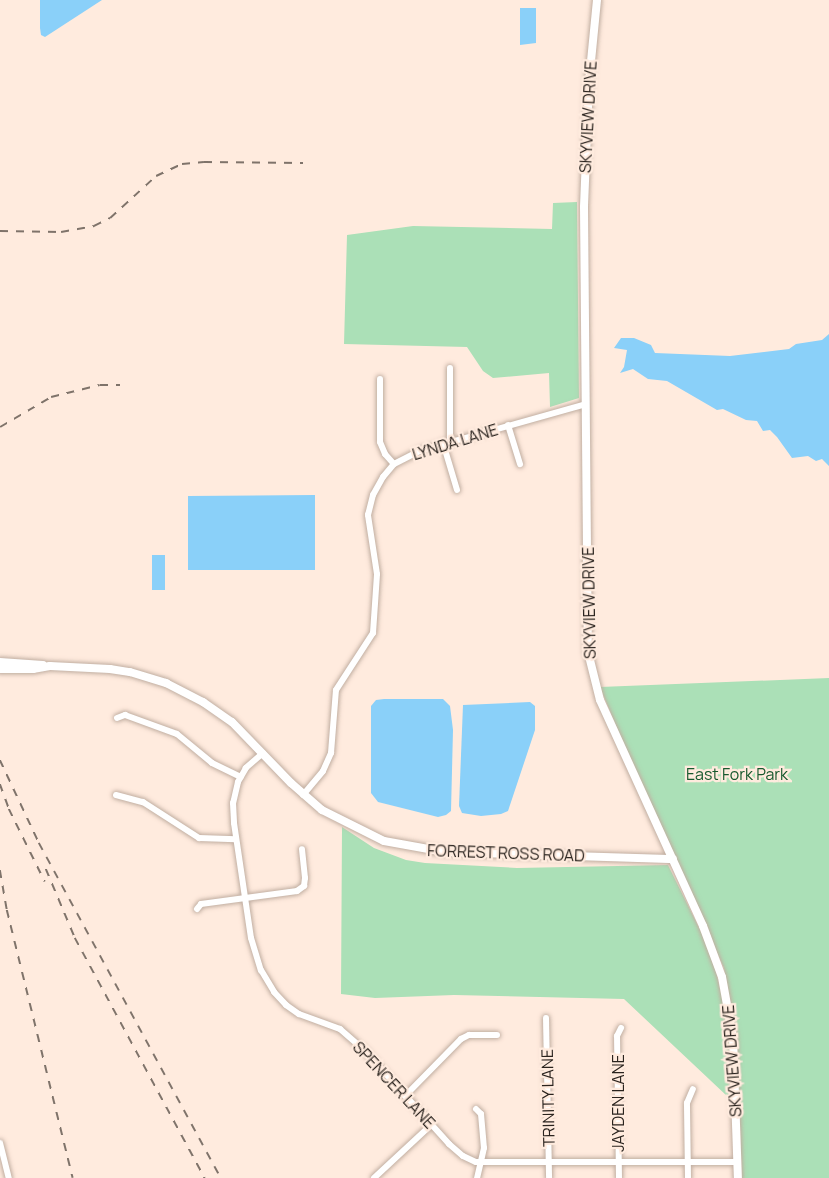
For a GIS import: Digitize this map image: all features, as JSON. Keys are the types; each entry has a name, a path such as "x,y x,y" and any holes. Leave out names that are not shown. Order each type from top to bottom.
{"street":[{"name":"SKYVIEW DRIVE","path":"597,0 590,82 584,207 590,666 608,719 711,944 728,1000 734,1052 738,1178"},
{"path":"450,368 446,442 457,490"},
{"path":"380,379 380,442 387,457 394,464"},
{"name":"LYNDA LANE","path":"303,795 323,771 331,753 336,690 373,633 377,574 368,515 373,495 394,464 412,453 446,442 586,404"},
{"path":"508,425 520,464"},
{"path":"0,662 50,666"},
{"name":"FORREST ROSS ROAD","path":"0,669 33,669 50,666 123,671 166,683 212,708 232,722 303,795 322,810 363,832 417,849 445,852 673,859"},
{"path":"117,718 125,715 177,734 212,763 240,777 246,768 263,753"},
{"name":"SPENCER LANE","path":"240,777 233,803 251,938 261,970 274,992 299,1014 340,1029 366,1052 431,1125 463,1156 480,1163"},
{"path":"116,795 143,802 199,838 236,839"},
{"path":"197,909 201,903 297,891 304,886 302,849"},
{"name":"TRINITY LANE","path":"546,1018 549,1178"},
{"name":"JAYDEN LANE","path":"619,1178 617,1036 621,1028"},
{"path":"405,1096 461,1039 469,1035 497,1035"},
{"path":"688,1178 687,1103 693,1089"},
{"path":"476,1109 481,1114 483,1136 477,1178"},
{"path":"374,1178 431,1125"},
{"path":"0,1143 9,1178"},
{"path":"480,1163 738,1162"}],"green space":[{"path":"577,202 579,398 550,407 549,373 493,378 483,371 467,347 344,344 347,235 413,226 552,229 553,203"},
{"name":"East Fork Park","path":"829,678 829,1178 742,1178 737,1035 724,968 632,764 600,687"},
{"path":"342,827 374,848 406,860 425,863 517,868 668,865 705,940 716,971 730,1035 733,1096 727,1096 624,999 454,995 375,998 341,994"}],"water":[{"path":"40,0 102,0 45,37 41,35 40,28"},
{"path":"520,8 536,8 536,43 520,45"},
{"path":"829,334 829,466 822,459 816,461 808,456 792,458 777,437 770,430 763,431 757,421 746,420 723,409 717,410 667,381 648,379 633,369 620,373 624,367 627,350 614,348 621,338 634,338 651,345 655,353 730,356 789,349 796,344 822,340"},
{"path":"315,495 315,570 188,570 188,496"},
{"path":"152,555 165,555 165,590 152,590"},
{"path":"443,699 450,706 453,730 451,811 446,815 438,817 378,802 371,793 371,706 376,700"},
{"path":"530,702 535,706 535,730 508,811 481,816 462,813 459,806 463,705"}],"railway":[{"path":"0,231 61,232 94,226 110,218 156,176 182,164 204,162 303,163"},
{"path":"0,427 51,397 100,385 120,385"},
{"path":"0,760 39,843 221,1178"},
{"path":"0,784 9,809 45,882"},
{"path":"46,869 75,938 205,1178"},
{"path":"0,870 7,910 73,1178"}]}
